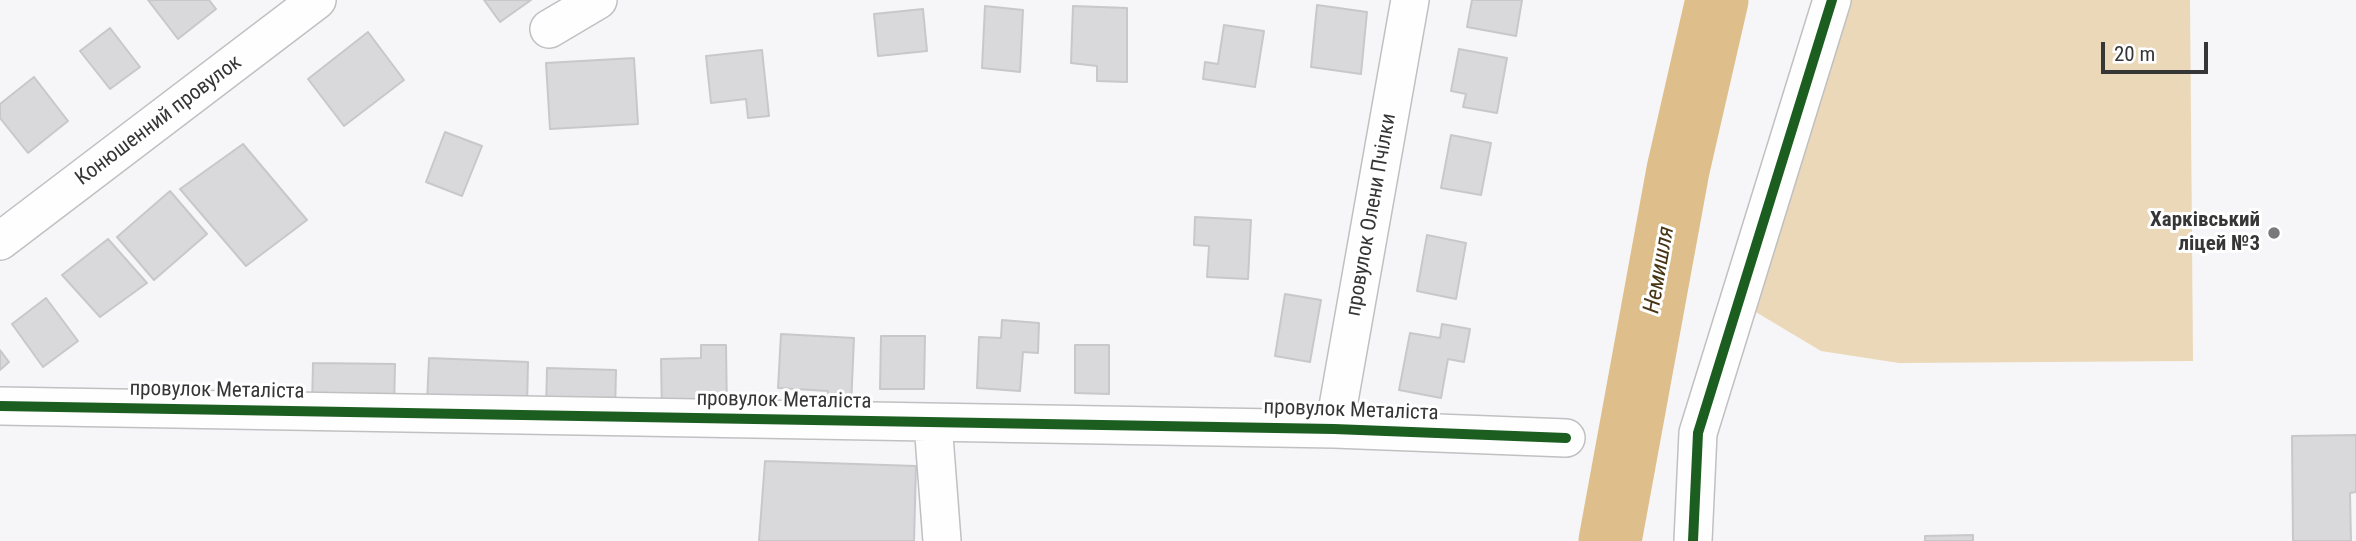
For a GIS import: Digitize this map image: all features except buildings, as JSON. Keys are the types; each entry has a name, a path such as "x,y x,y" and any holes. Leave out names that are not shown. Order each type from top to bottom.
{"street":[{"name":"Конюшенний провулок","path":"0,241 317,0"},
{"path":"549,29 598,0"},
{"name":"провулок Олени Пчілки","path":"1334,429 1410,0"},
{"path":"1693,541 1698,433 1832,0"},
{"name":"провулок Металіста","path":"0,407 1334,429 1566,438"},
{"path":"933,423 942,541"}],"shaded area":[{"path":"1832,0 2190,0 2193,361 1899,363 1821,351 1739,302"}],"waterway":[{"name":"Немишля","path":"1610,541 1678,170 1717,0"}],"cycle path":[{"path":"1693,541 1698,433 1832,0"},
{"path":"0,406 1334,429 1566,438"}],"place":[{"name":"Харківський ліцей №3","path":"2274,233"}]}
